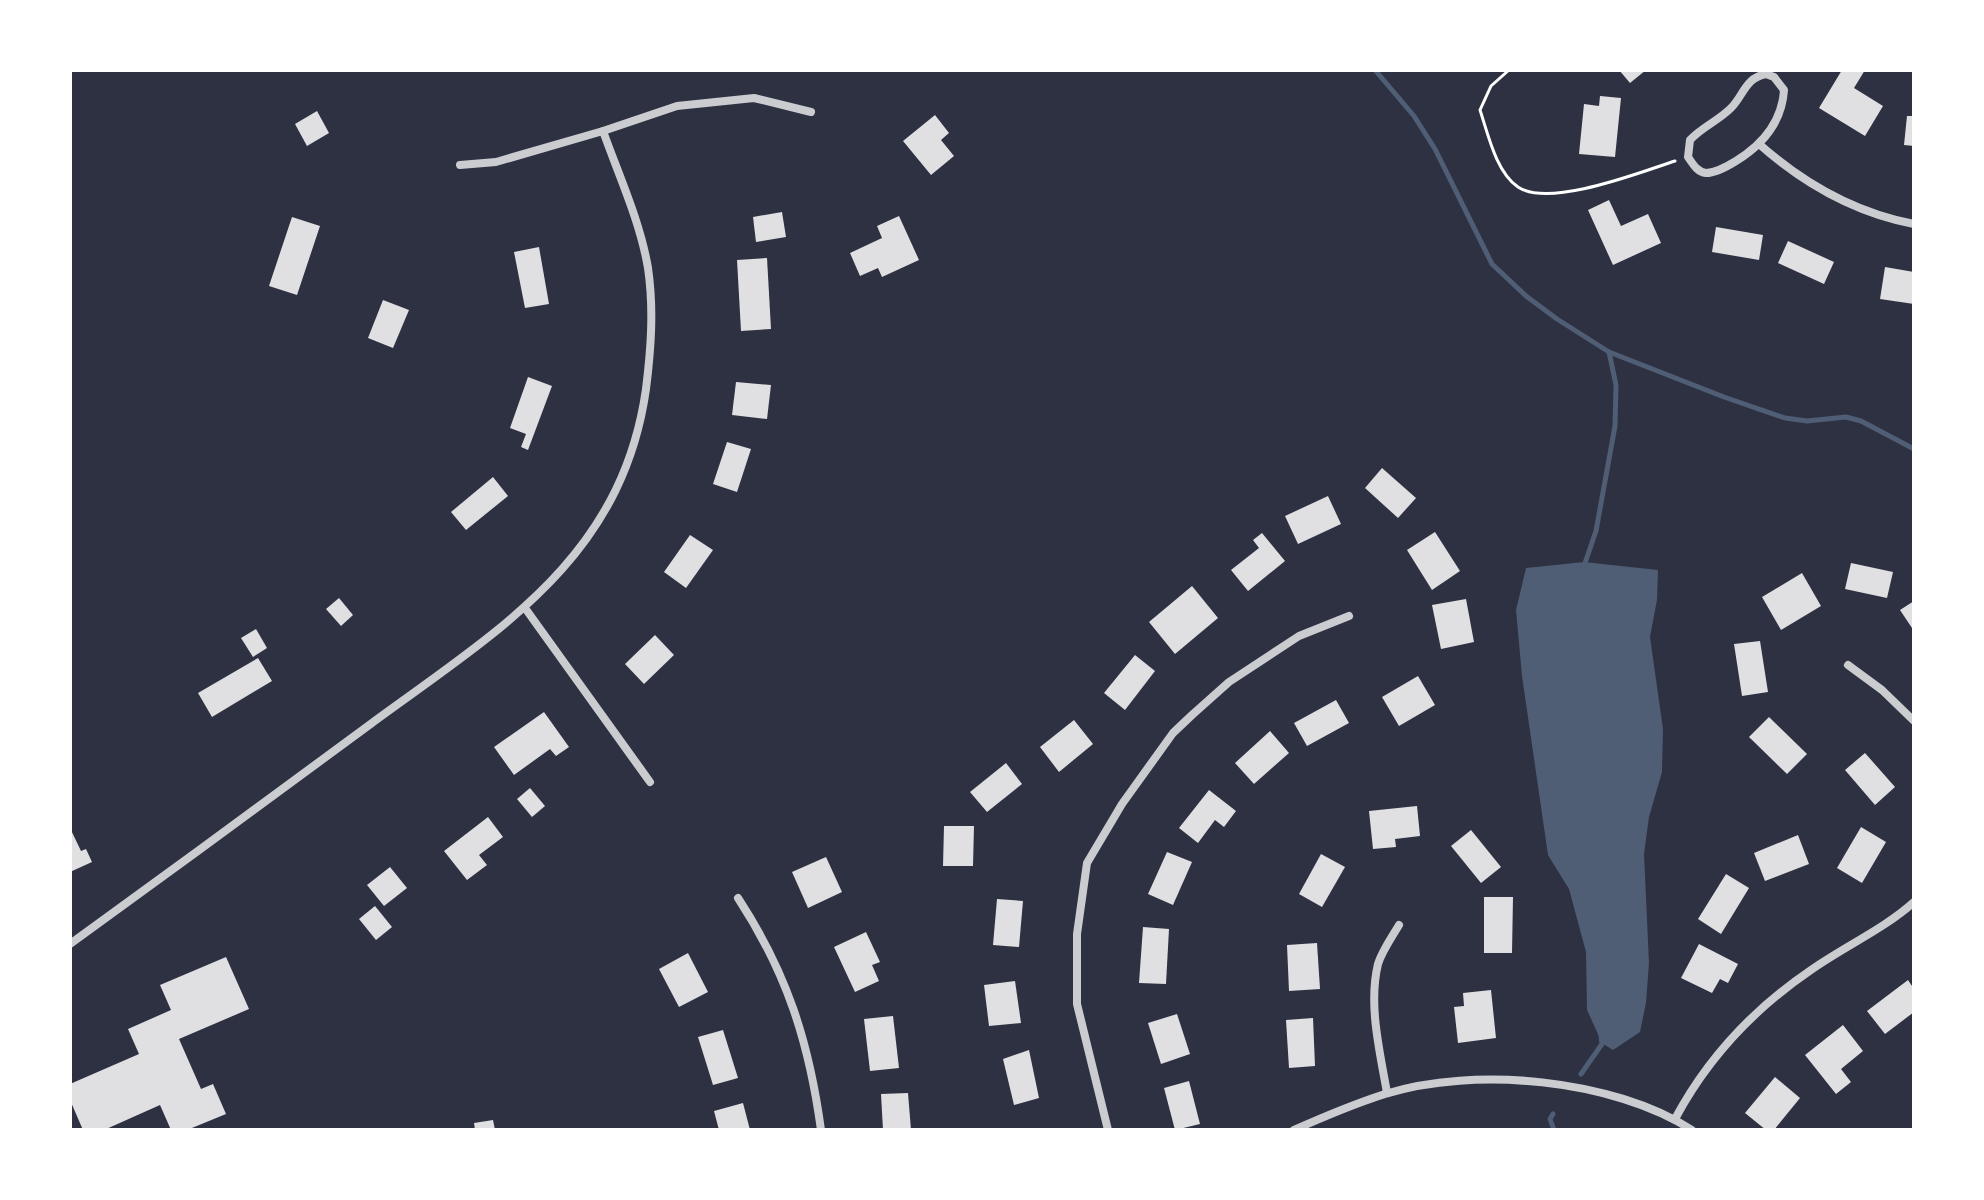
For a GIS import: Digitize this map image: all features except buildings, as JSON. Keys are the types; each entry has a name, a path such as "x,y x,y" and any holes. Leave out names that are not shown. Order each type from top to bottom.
{"street":[{"path":"1766,74 1780,83 1784,90 1783,103 1770,131 1759,144 1727,166 1707,173 1697,170 1688,157 1690,140 1733,106 1748,82 1766,74"},
{"path":"460,165 496,162 677,106 714,100 754,98 811,112"},
{"path":"70,944 525,608 558,575 602,518 618,490 641,426 651,351 647,268 637,226 603,131"},
{"path":"1759,144 1783,165 1820,189 1870,213 1914,224"},
{"path":"525,608 650,782"},
{"path":"1108,1130 1077,1004 1077,934 1087,863 1122,804 1173,733 1192,715 1229,682 1299,636 1349,616"},
{"path":"1848,665 1882,690 1914,721"},
{"path":"738,898 769,949 798,1018 815,1081 821,1130"},
{"path":"1675,1119 1693,1086 1715,1057 1764,1008 1810,970 1893,919 1914,902"},
{"path":"1387,1093 1375,1021 1376,988 1379,962 1399,925"},
{"path":"1294,1130 1387,1093 1451,1082 1490,1080 1581,1088 1675,1119 1692,1130"}],"path":[{"path":"1509,70 1491,86 1480,110 1506,174 1520,188 1538,193 1563,193 1688,157"}],"water":[{"path":"1584,562 1658,570 1657,600 1650,637 1663,729 1662,772 1649,817 1644,854 1649,963 1646,1003 1640,1032 1613,1050 1602,1043 1587,1010 1586,952 1569,889 1548,855 1522,676 1516,610 1526,568"}],"waterway":[{"path":"1375,70 1414,116 1435,149 1492,264 1526,296 1557,319 1609,352 1724,397 1785,418 1807,421 1846,417 1861,421 1914,449"},
{"path":"1584,566 1596,531 1615,426 1616,385 1609,352"},
{"path":"1581,1074 1602,1044 1601,1035"},
{"path":"1553,1114 1550,1119 1554,1130"}]}
